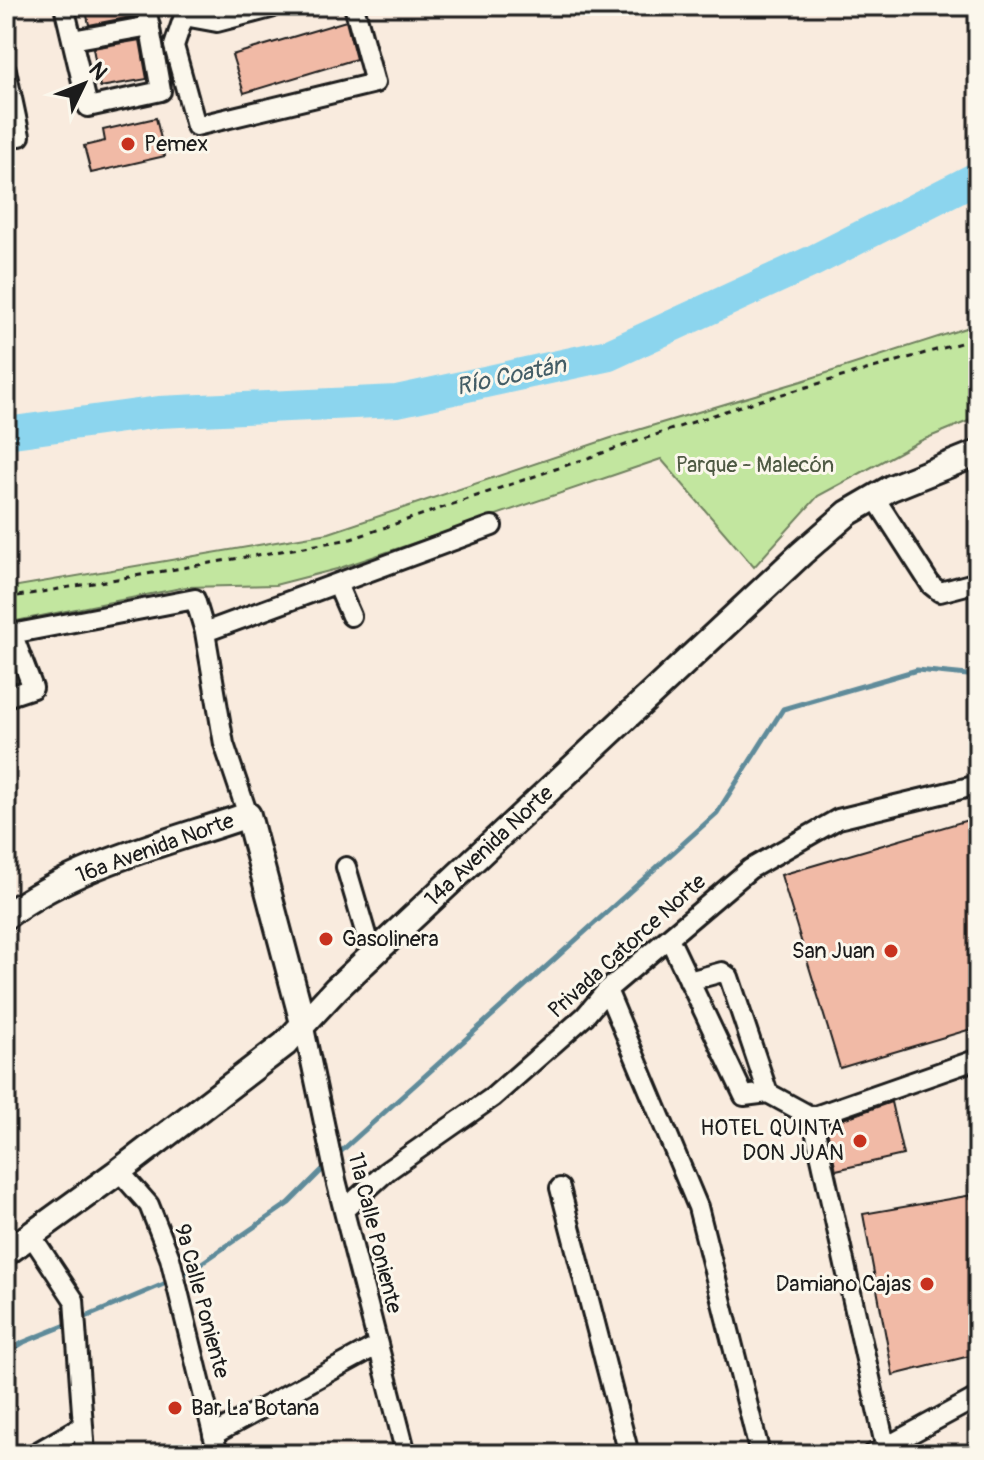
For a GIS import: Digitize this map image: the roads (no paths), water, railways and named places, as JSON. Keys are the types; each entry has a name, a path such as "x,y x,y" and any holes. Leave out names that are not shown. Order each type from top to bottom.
{"main road":[{"name":"14a Avenida Norte","path":"6,1253 285,1044 372,955 848,513 891,488 978,453"},
{"name":"16a Avenida Norte","path":"6,916 22,903 78,874 248,815 303,1023"},
{"path":"290,971 336,989"}],"street":[{"path":"64,6 88,107 161,91 146,6"},
{"path":"270,6 217,22 183,11 174,46 196,126 375,83 354,6"},
{"path":"72,40 150,26"},
{"path":"6,70 20,136 6,135"},
{"path":"875,498 931,585 940,592 978,582"},
{"path":"205,632 492,526"},
{"path":"337,584 351,616"},
{"path":"6,697 33,688 9,634 195,599 205,632 224,744 248,815"},
{"name":"Privada Catorce Norte","path":"344,1210 387,1171 493,1097 585,1016 607,990 750,869 838,819 978,785"},
{"path":"346,867 372,955"},
{"path":"669,938 744,1096 768,1093 812,1117 978,1059"},
{"path":"689,981 715,972 729,977 768,1093"},
{"path":"607,990 698,1207 760,1454"},
{"name":"11a Calle Poniente","path":"303,1023 336,1180 406,1454"},
{"path":"812,1117 882,1452 978,1397"},
{"name":"9a Calle Poniente","path":"119,1171 149,1205 170,1258 218,1454"},
{"path":"560,1188 629,1454"},
{"path":"31,1235 74,1300 85,1454"},
{"path":"213,1435 378,1345"},
{"path":"34,1454 81,1427"}],"waterway":[{"name":"Río Coatán","path":"6,433 159,412 397,401 609,355 813,261 978,177"},
{"path":"337,1155 717,813 783,709 917,670 978,676"},
{"path":"180,1278 289,1203 327,1165"},
{"path":"81,1319 171,1281"},
{"path":"6,1353 24,1342 71,1323"}],"place":[{"name":"Pemex","path":"128,144"},
{"name":"Gasolinera","path":"326,939"},
{"name":"San Juan","path":"891,951"},
{"name":"HOTEL QUINTA DON JUAN","path":"860,1141"},
{"name":"Damiano Cajas","path":"927,1284"},
{"name":"Bar La Botana","path":"175,1408"}],"park label":[{"name":"Parque - Malecón","path":"755,465"}]}
